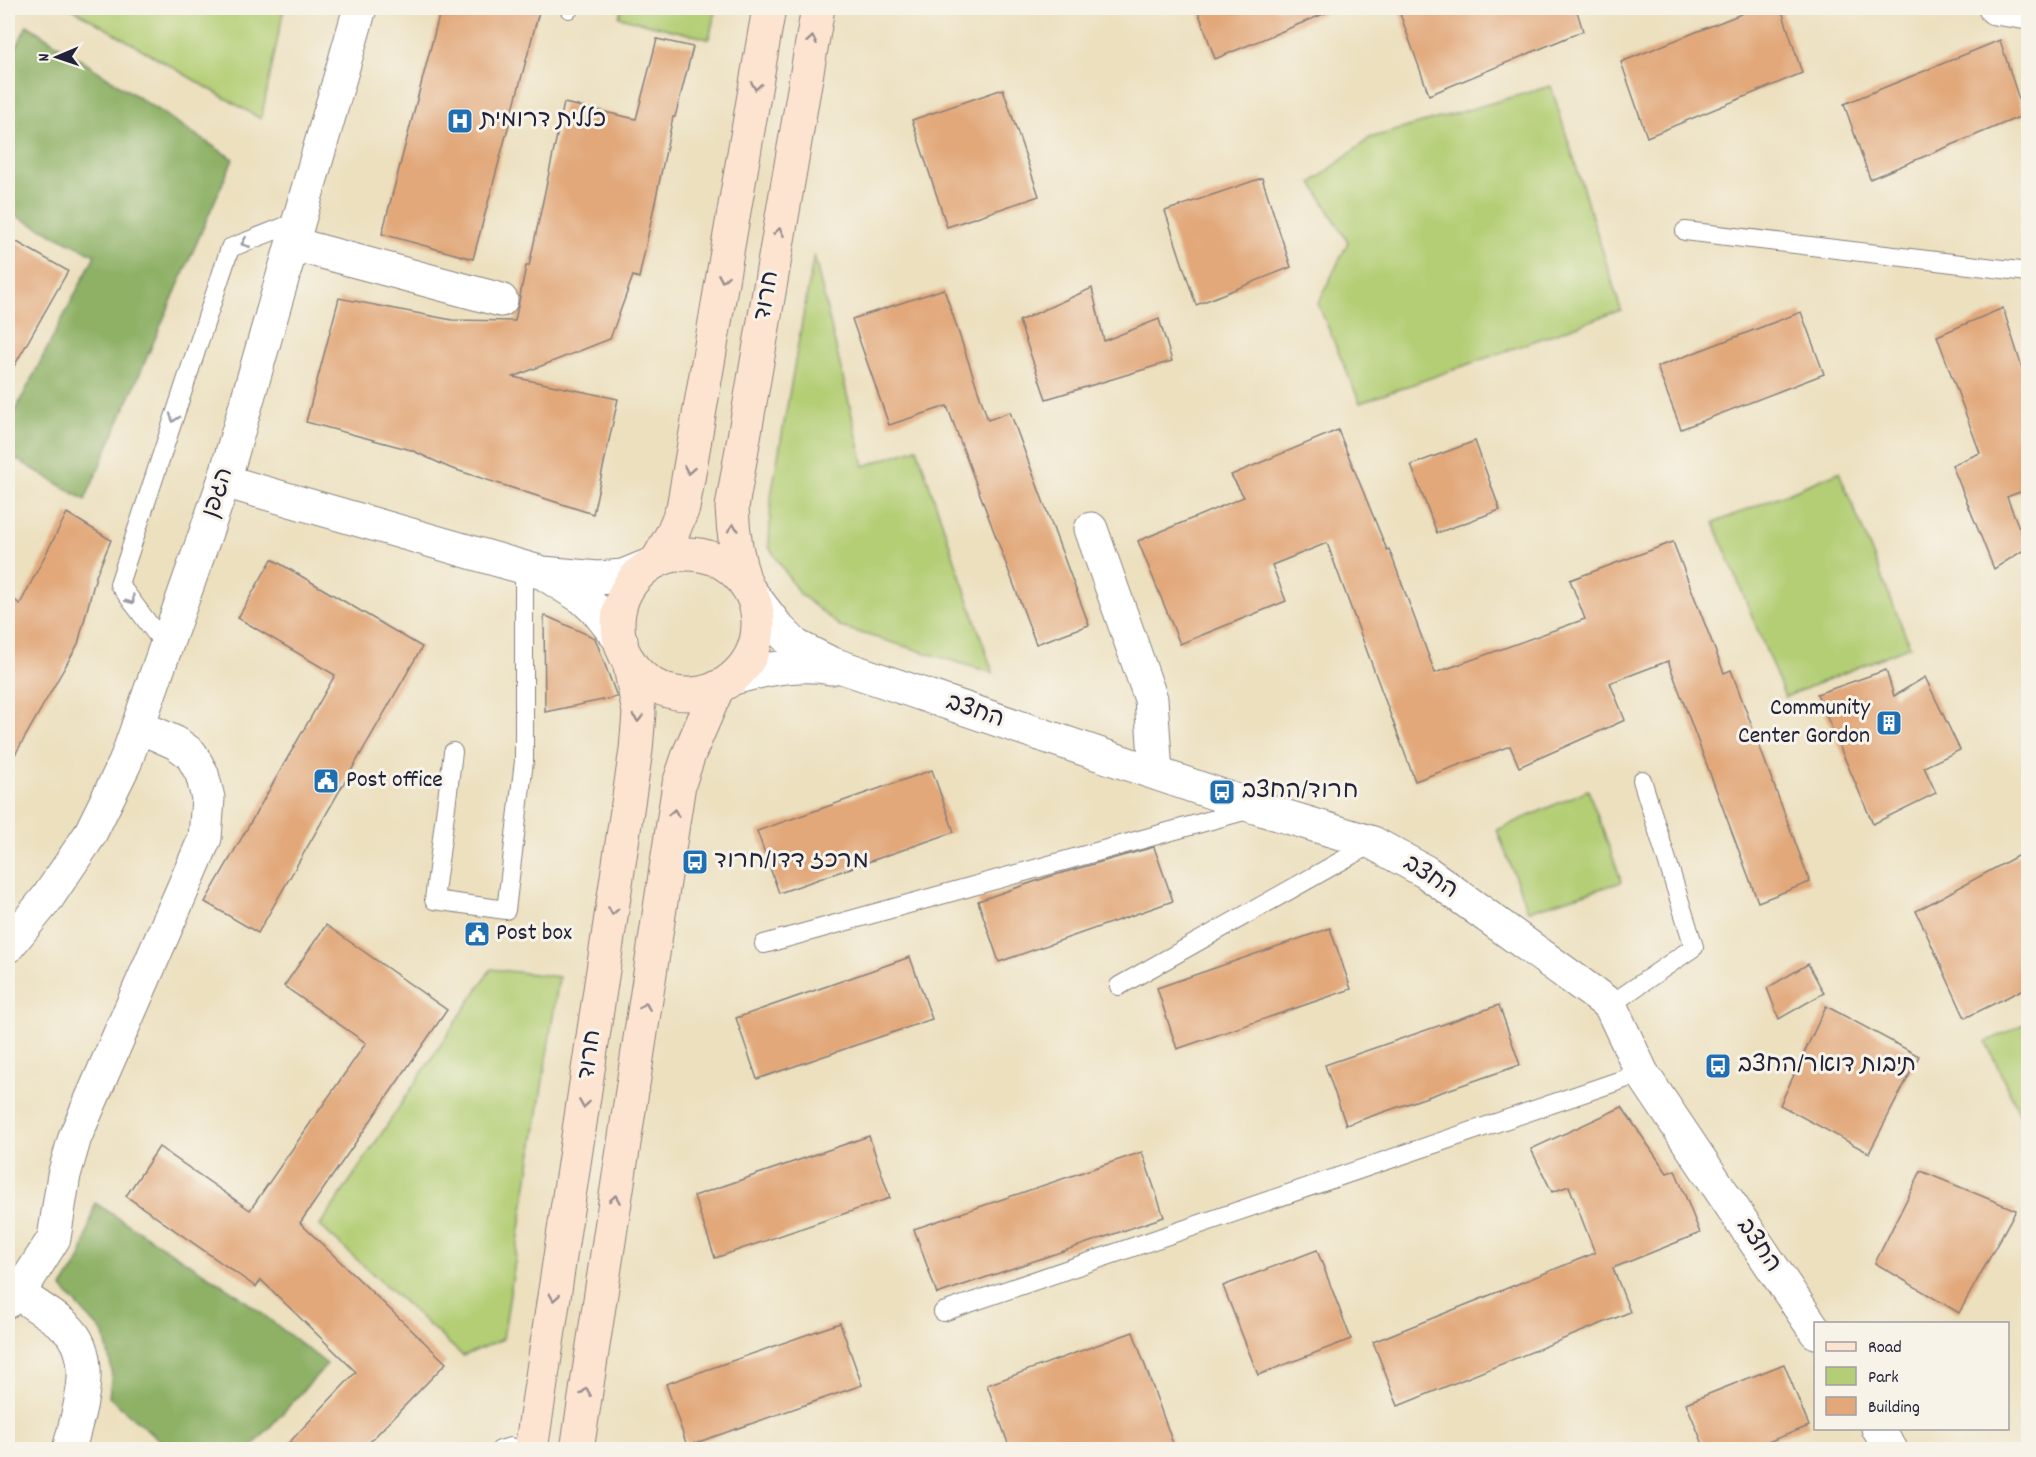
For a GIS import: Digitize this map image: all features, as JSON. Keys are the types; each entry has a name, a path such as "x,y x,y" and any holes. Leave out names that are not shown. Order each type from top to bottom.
{"street":[{"name":"הגפן","path":"8,946 48,897 89,836 125,763 224,481 360,8"},
{"name":"חרוד","path":"651,564 672,534 683,508 770,8"},
{"name":"חרוד","path":"749,589 738,561 733,534 732,507 818,8"},
{"path":"1995,8 2028,13"},
{"path":"296,233 501,300"},
{"path":"224,481 534,571 598,578 623,576 667,556 692,553 715,558 738,573 749,589 759,617 756,642 750,658 726,683 689,695 657,688 637,673 598,612 583,598 534,571"},
{"path":"1091,529 1151,699 1156,773"},
{"path":"625,651 618,629 620,604 629,585 651,564"},
{"name":"החצב","path":"749,589 778,628 796,646 830,663 1258,807 1373,843 1426,872 1610,1005 1642,1073 1814,1331"},
{"name":"חרוד","path":"531,1449 636,750 639,713 625,651"},
{"name":"החצב","path":"726,683 765,669 821,666 860,674"},
{"name":"חרוד","path":"577,1449 679,784 689,754 726,683"},
{"path":"69,1449 85,1379 82,1351 67,1328 12,1296 30,1276 54,1238 64,1175 75,1137 205,838 208,798 202,774 191,754 176,743 138,726"},
{"path":"1879,1430 1891,1449"}],"lane":[{"path":"1685,231 2028,272"},
{"path":"166,647 119,584 230,248 296,233"},
{"path":"453,752 434,900 506,910 524,761 534,571"},
{"path":"1610,1005 1694,947 1642,780"},
{"path":"764,944 1258,807"},
{"path":"1119,986 1373,843"},
{"path":"943,1312 1642,1073"},
{"path":"500,1449 510,1447 519,1449"}],"green space":[{"path":"71,8 284,8 261,119"},
{"path":"622,8 716,8 709,39 619,17"},
{"path":"27,25 233,159 85,500 8,454 8,425 95,255 8,212 8,65"},
{"path":"1551,86 1621,310 1360,403 1318,304 1348,242 1312,183 1370,138"},
{"path":"814,255 864,466 917,448 993,673 841,627 799,593 769,547 771,496"},
{"path":"1839,472 1910,646 1785,697 1714,523"},
{"path":"1588,790 1622,882 1528,911 1497,830"},
{"path":"491,969 559,977 503,1339 463,1356 320,1226"},
{"path":"2028,1022 2028,1131 1986,1042"},
{"path":"95,1203 238,1295 327,1364 250,1449 170,1449 109,1397 112,1371 104,1334 62,1288 81,1258"}],"building":[{"name":"כללית דרומית","path":"441,8 540,8 473,259 382,234"},
{"path":"1197,8 1338,8 1215,59"},
{"path":"1398,8 1576,8 1583,31 1429,95"},
{"path":"1756,8 1781,8 1802,73 1647,137 1621,62"},
{"path":"657,39 693,47 675,117 673,117 639,278 633,276 610,339 513,377 618,399 593,514 450,468 411,450 306,422 339,298 452,320 515,321 564,103 636,119"},
{"path":"2000,40 2024,115 1870,179 1844,104"},
{"path":"1003,89 1039,196 947,227 912,120"},
{"path":"1262,178 1291,267 1196,305 1165,211"},
{"path":"8,237 68,271 8,377"},
{"path":"1092,288 1104,341 1159,319 1172,361 1046,399 1019,321"},
{"path":"944,289 988,420 1010,412 1089,625 1036,644 947,406 889,425 852,319"},
{"path":"2003,308 2024,374 2028,372 2028,489 2007,497 2027,548 1994,569 1952,465 1980,453 1937,336"},
{"path":"1801,312 1824,374 1681,429 1657,367"},
{"path":"1338,430 1387,550 1389,549 1435,673 1585,619 1570,580 1673,542 1724,673 1731,670 1810,882 1758,902 1668,661 1610,683 1625,720 1519,767 1510,746 1415,781 1327,543 1272,565 1286,601 1180,644 1138,541 1244,497 1231,475"},
{"path":"1475,441 1500,510 1437,533 1411,465"},
{"path":"67,513 111,540 96,576 78,644 8,767 8,596 20,604"},
{"path":"272,559 422,647 258,933 205,902 335,675 238,618"},
{"path":"544,615 595,638 617,697 545,712"},
{"name":"Community Center Gordon","path":"1886,670 1894,696 1925,677 1960,750 1924,767 1936,793 1873,824 1817,694"},
{"path":"932,770 954,832 779,893 757,831"},
{"path":"1154,847 1173,901 999,962 978,901 1048,877"},
{"path":"2028,850 2028,987 1965,1018 1916,911"},
{"path":"326,925 447,1010 300,1223 446,1363 363,1449 283,1449 356,1372 261,1280 256,1287 126,1196 159,1147 250,1210 366,1043 284,986"},
{"path":"1330,928 1351,989 1177,1049 1157,988"},
{"path":"910,957 932,1019 757,1079 736,1018"},
{"path":"1808,964 1824,993 1779,1019 1767,988"},
{"path":"1499,1005 1520,1065 1346,1125 1325,1065"},
{"path":"1826,1006 1919,1056 1869,1153 1780,1105"},
{"path":"1622,1107 1667,1173 1675,1170 1700,1233 1613,1268 1630,1312 1398,1406 1373,1342 1595,1253 1569,1186 1552,1192 1531,1149"},
{"path":"869,1136 890,1198 715,1258 694,1196"},
{"path":"1142,1152 1164,1217 937,1294 914,1229"},
{"path":"1921,1171 2016,1210 1959,1313 1875,1263"},
{"path":"1317,1250 1351,1339 1258,1375 1223,1286"},
{"path":"840,1323 862,1385 687,1446 666,1384"},
{"path":"1133,1332 1175,1449 1010,1449 987,1385"},
{"path":"1784,1364 1809,1426 1750,1449 1705,1449 1686,1403"}],"place":[{"name":"כללית דרומית","path":"460,121"},
{"name":"Community Center Gordon","path":"1889,723"},
{"name":"Post office","path":"326,781"},
{"name":"חרוד/החצב","path":"1222,792"},
{"name":"מרכז דדו/חרוד","path":"695,862"},
{"name":"Post box","path":"477,934"},
{"name":"תיבות דואר/החצב","path":"1718,1066"}]}
